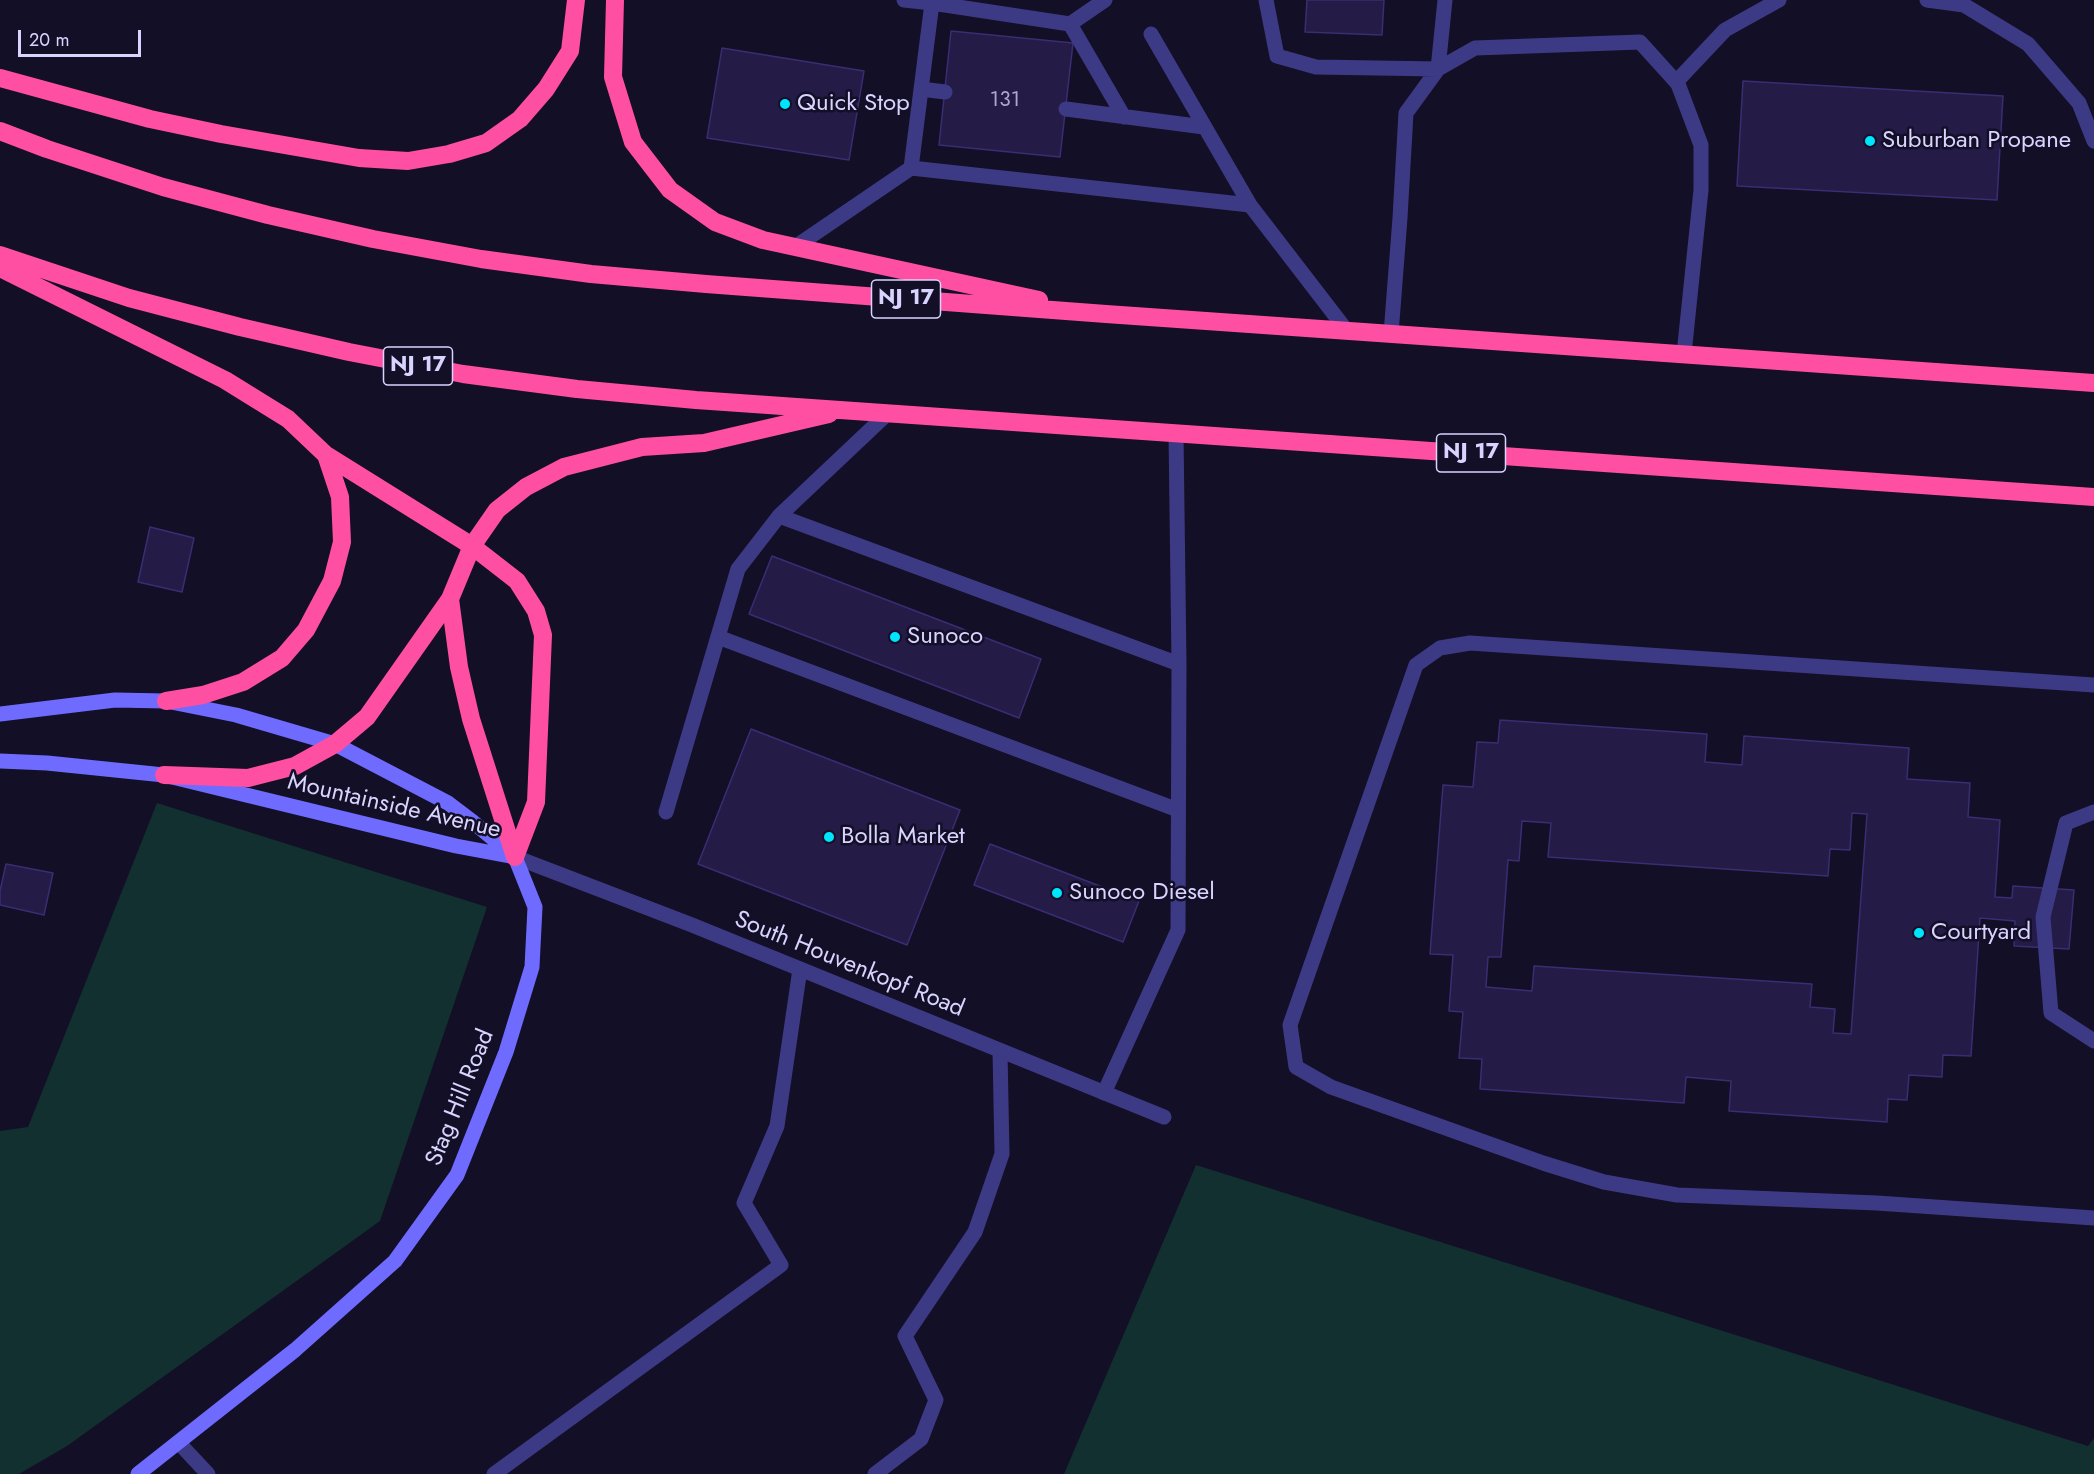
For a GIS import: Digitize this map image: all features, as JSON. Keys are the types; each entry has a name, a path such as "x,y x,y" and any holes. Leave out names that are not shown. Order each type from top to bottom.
{"highway":[{"path":"0,78 150,119 221,134 359,158 408,160 449,154 486,142 520,119 546,89 570,51 576,0"},
{"path":"615,0 613,77 633,142 670,190 715,222 763,240 1106,314"},
{"name":"NJ 17","path":"0,131 163,187 268,215 373,240 482,260 591,274 1106,314 2094,383"},
{"name":"NJ 17","path":"0,255 129,298 240,327 349,352 463,374 578,389 696,400 2094,497"},
{"path":"0,268 225,380 288,418 326,455 471,546 517,581 536,611 543,635 536,802 516,857"},
{"path":"164,775 248,778 295,766 335,744 367,717 450,599 471,546 497,510 526,487 564,467 642,447 704,443 848,410"},
{"path":"166,701 203,695 243,682 282,658 306,630 332,581 342,542 340,497 326,455"},
{"path":"450,599 459,667 471,719 516,857"}],"street":[{"path":"904,0 1070,24 1105,0"},
{"path":"1266,0 1276,56 1316,67 1438,69"},
{"path":"1438,69 1445,0"},
{"path":"1676,82 1725,30 1779,0"},
{"path":"1927,0 1964,5 2028,44 2079,103 2094,141"},
{"path":"911,168 932,3"},
{"path":"1070,24 1124,117"},
{"path":"1151,34 1250,205 1347,331"},
{"path":"1391,334 1406,112 1438,69 1475,48 1640,42 1676,82 1701,145 1701,190 1684,354"},
{"path":"921,89 945,92"},
{"path":"1066,109 1204,127"},
{"path":"795,247 911,168 1250,205"},
{"path":"666,812 738,569 779,516 888,412"},
{"path":"1104,1093 1178,930 1179,664 1176,433"},
{"path":"779,516 1179,664"},
{"path":"718,637 1178,810"},
{"path":"2094,686 1470,642 1440,648 1416,665 1290,1025 1296,1067 1331,1087 1604,1182 1677,1196 1877,1203 2094,1218"},
{"name":"Mountainside Avenue","path":"0,714 115,700 166,701 236,715 335,744 448,803 516,857"},
{"name":"Mountainside Avenue","path":"0,761 47,763 164,775 456,846 516,857"},
{"path":"2094,812 2066,823 2043,917 2051,1013 2094,1041"},
{"name":"South Houvenkopf Road","path":"516,857 800,969 1164,1117"},
{"name":"Stag Hill Road","path":"138,1474 296,1350 395,1261 458,1175 506,1052 532,967 535,907 516,857"},
{"path":"494,1474 781,1265 744,1203 777,1126 800,969"},
{"path":"875,1474 921,1439 936,1400 904,1336 975,1232 1002,1155 999,1051"},
{"path":"179,1443 208,1474"}],"green space":[{"path":"157,803 487,907 380,1221 67,1446 19,1474 0,1474 0,1131 28,1127"},
{"path":"1196,1165 2088,1446 2094,1438 2094,1474 1064,1474"}],"building":[{"path":"1307,0 1384,0 1382,35 1305,32"},
{"path":"951,31 1073,43 1060,157 939,145"},
{"name":"Quick Stop","path":"722,48 864,71 849,160 707,138"},
{"name":"Suburban Propane","path":"1743,81 2003,96 1997,200 1737,186"},
{"path":"150,527 194,538 182,592 138,582"},
{"name":"Sunoco","path":"772,556 1041,659 1019,718 749,614"},
{"name":"Courtyard","path":"1500,720 1707,734 1705,762 1742,765 1744,736 1909,748 1907,779 1970,783 1968,817 2000,820 1995,897 2012,898 2013,886 2074,890 2069,949 2014,946 2015,921 1980,918 1971,1056 1943,1055 1942,1077 1909,1075 1907,1100 1888,1099 1887,1122 1729,1111 1731,1081 1686,1077 1684,1103 1480,1089 1482,1059 1459,1058 1463,1012 1449,1011 1453,955 1430,954 1443,785 1473,787 1477,742 1498,743","holes":["1852,813 1867,814 1851,1034 1833,1033 1835,1009 1810,1007 1812,984 1534,966 1532,991 1486,987 1488,957 1501,957 1508,860 1519,861 1522,821 1551,823 1548,857 1828,876 1830,849 1850,850"]},
{"name":"Bolla Market","path":"751,729 960,810 907,945 698,864"},
{"name":"Sunoco Diesel","path":"990,844 1139,901 1123,942 974,885"},
{"path":"6,864 53,873 44,915 0,905 0,891"}],"place":[{"name":"Quick Stop","path":"785,104"},
{"name":"Suburban Propane","path":"1870,141"},
{"name":"Sunoco","path":"895,637"},
{"name":"Bolla Market","path":"829,837"},
{"name":"Sunoco Diesel","path":"1057,893"},
{"name":"Courtyard","path":"1919,933"}]}
